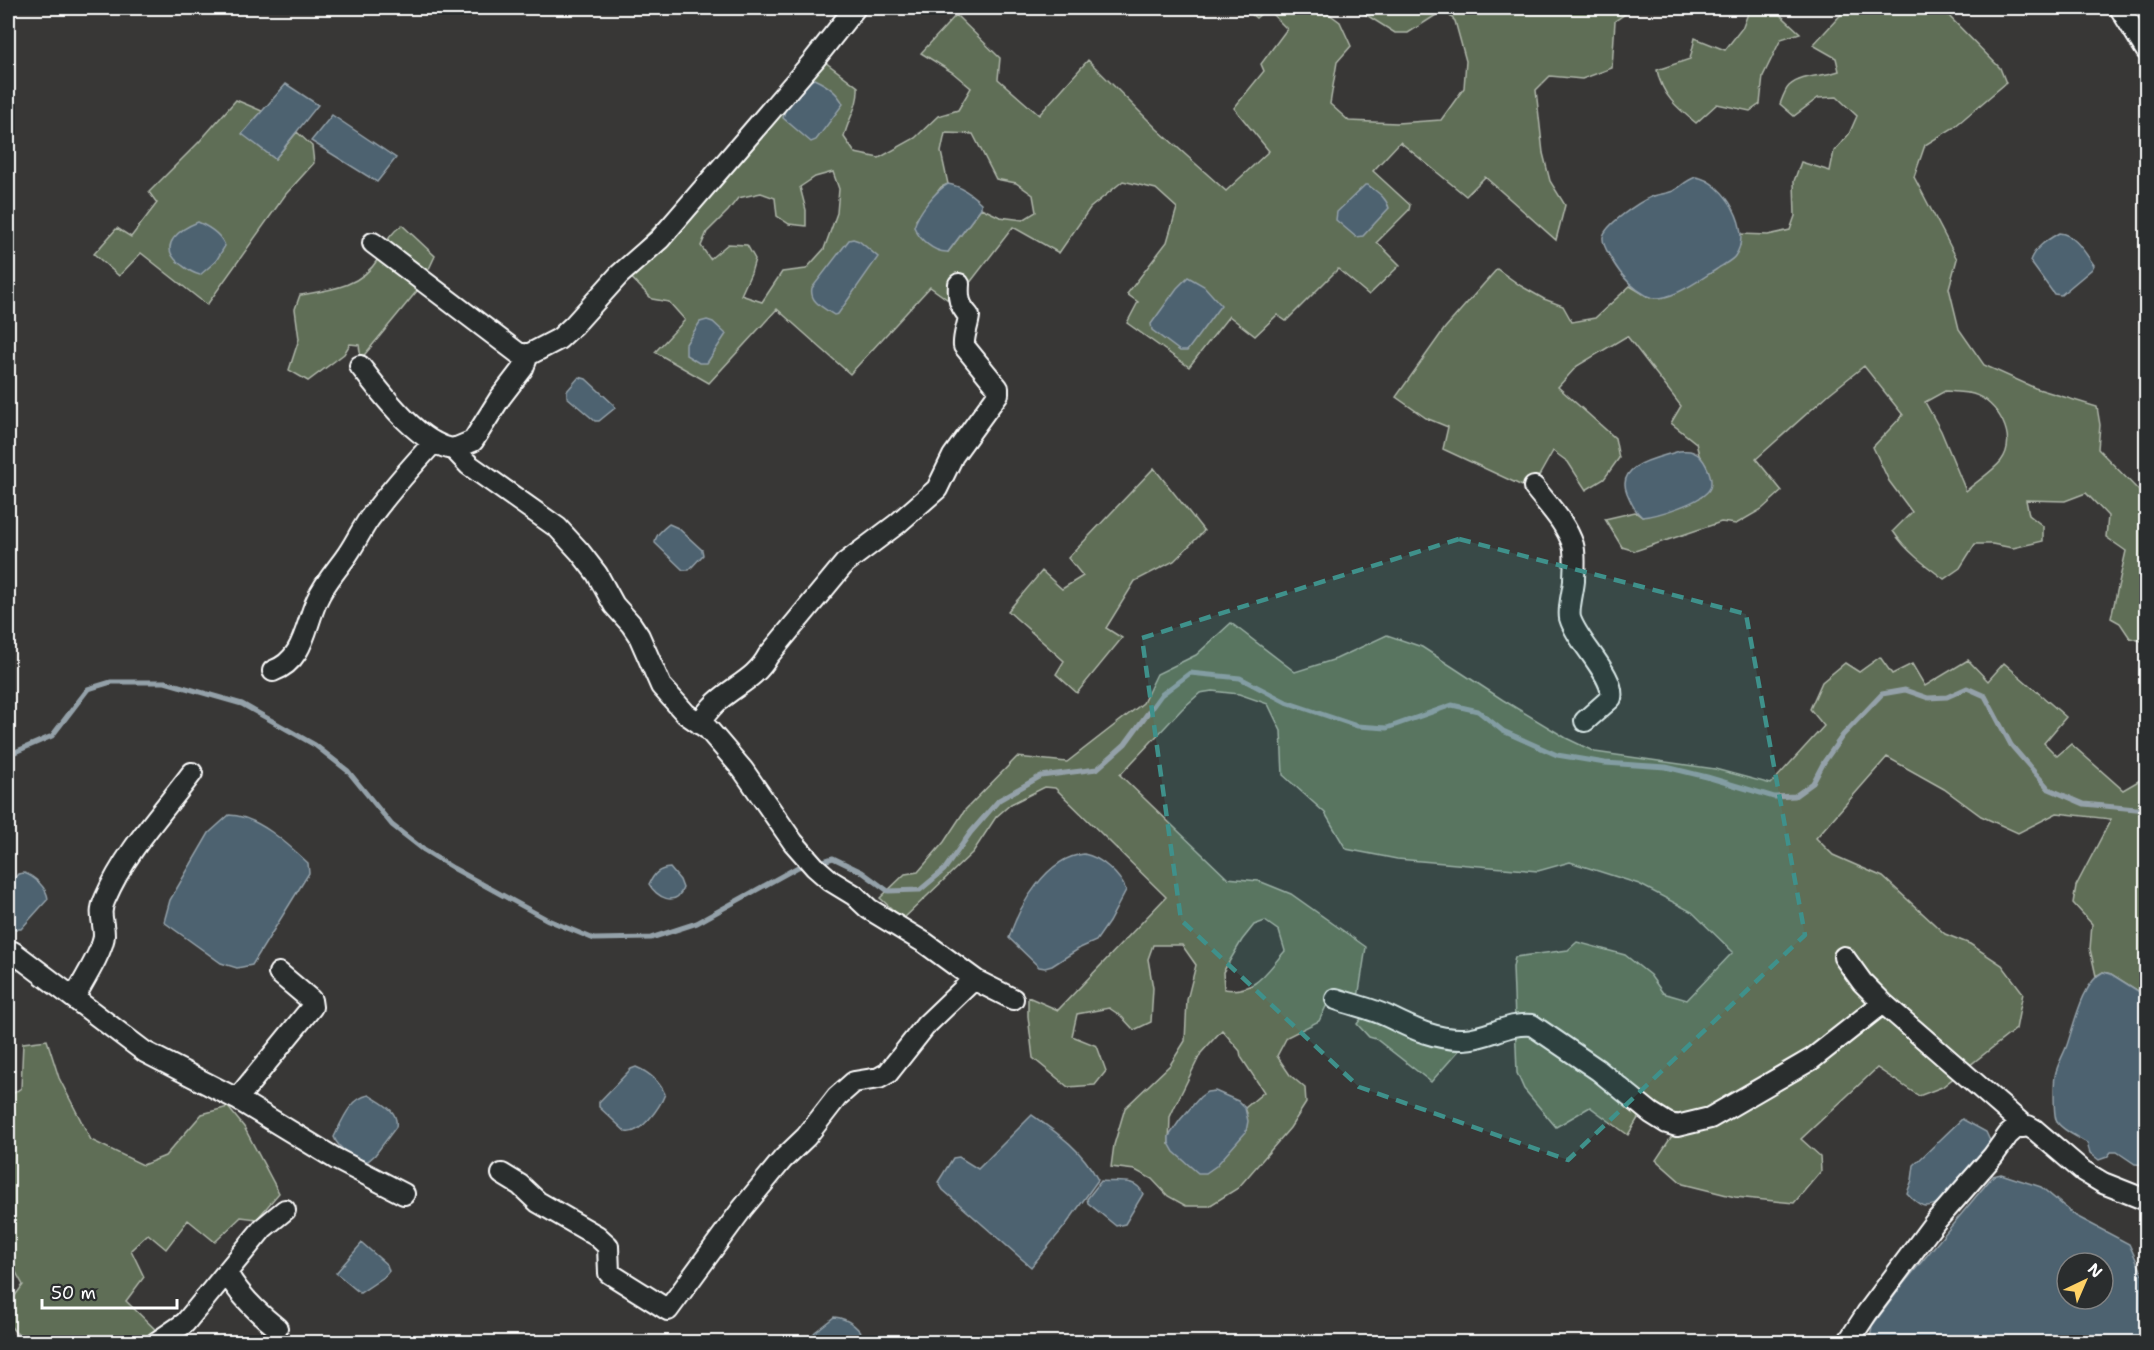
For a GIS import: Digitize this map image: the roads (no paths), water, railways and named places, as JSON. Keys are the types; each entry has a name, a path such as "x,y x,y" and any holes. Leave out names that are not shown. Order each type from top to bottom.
{"street":[{"path":"373,243 518,353 528,355 559,339 619,275 660,240 814,60 855,8"},
{"path":"2120,8 2146,50"},
{"path":"700,724 706,711 717,700 762,667 768,656 845,563 897,524 937,489 953,456 998,394 998,388 964,346 963,339 967,331 969,316 958,298 959,284"},
{"path":"454,448 473,441 500,398 523,368 528,355"},
{"path":"360,366 395,408 418,430 434,442 454,448 469,465 558,528 580,552 597,574 614,605 639,636 661,686 686,714 708,729 743,770 793,842 815,867 831,881 854,895 869,909 926,943 974,979 1013,999"},
{"path":"273,671 282,668 297,654 318,599 330,577 345,558 369,519 434,442"},
{"path":"1534,487 1560,520 1573,545 1575,565 1570,616 1592,657 1612,687 1611,698 1585,721"},
{"path":"74,998 104,936 100,921 103,902 119,869 192,773"},
{"path":"13,952 145,1052 237,1099 336,1160 404,1194"},
{"path":"1844,957 1862,982 1883,1003 2022,1123 2023,1127"},
{"path":"237,1099 312,1007 311,1000 279,973"},
{"path":"502,1174 520,1185 538,1202 597,1236 608,1246 609,1273 668,1310 742,1209 783,1159 806,1137 837,1097 854,1082 879,1078 888,1073 926,1025 974,979"},
{"path":"1336,999 1388,1016 1406,1027 1425,1034 1442,1037 1464,1039 1488,1035 1520,1023 1532,1024 1598,1070 1651,1113 1666,1123 1677,1126 1710,1118 1812,1059 1883,1003"},
{"path":"1848,1342 1935,1222 2017,1127 2028,1126 2036,1130 2083,1171 2126,1193 2145,1199"},
{"path":"157,1342 185,1323 263,1228 285,1210"},
{"path":"227,1273 255,1310 276,1328"}],"water":[{"path":"814,79 831,89 843,104 816,140 811,142 783,118 785,110"},
{"path":"286,84 318,105 275,159 242,134"},
{"path":"332,115 396,158 377,182 311,141"},
{"path":"1696,177 1717,188 1726,197 1738,221 1741,234 1740,246 1732,260 1684,290 1664,297 1647,296 1632,286 1620,273 1606,249 1603,237 1605,232 1623,214 1639,204 1654,196 1673,191"},
{"path":"948,184 970,194 981,203 981,208 948,252 943,252 928,244 919,236 914,227 928,203"},
{"path":"1365,185 1381,195 1389,208 1363,236 1356,237 1336,220 1337,212"},
{"path":"198,222 218,234 225,246 216,261 200,275 179,263 170,250 178,233"},
{"path":"2059,233 2075,240 2094,265 2061,295 2054,294 2030,261 2038,248"},
{"path":"849,240 859,241 878,257 838,314 834,315 815,301 812,288"},
{"path":"1188,277 1204,286 1221,305 1187,351 1180,351 1152,330 1151,324 1177,288"},
{"path":"707,320 713,322 726,334 707,363 699,363 686,355 686,344 700,322"},
{"path":"579,377 586,379 614,405 615,408 599,421 595,421 567,397 567,391"},
{"path":"1679,451 1691,451 1701,458 1711,478 1710,488 1690,503 1642,517 1627,493 1625,483 1627,475 1641,464"},
{"path":"669,524 678,528 702,550 703,555 689,570 683,570 655,543 658,535"},
{"path":"229,815 240,816 272,832 308,863 309,873 252,965 237,968 221,963 164,922 170,900 209,833"},
{"path":"1084,854 1097,859 1109,868 1126,890 1096,941 1080,948 1052,966 1039,967 1009,938 1014,925 1027,898 1047,873 1071,857"},
{"path":"670,868 680,880 683,888 676,898 671,899 656,893 649,884 657,873"},
{"path":"24,873 39,883 48,899 21,929 13,929 8,923 8,886 18,874"},
{"path":"2103,972 2111,974 2146,996 2146,1165 2135,1164 2117,1152 2111,1152 2107,1157 2099,1160 2090,1153 2087,1143 2063,1128 2056,1119 2054,1085 2057,1068 2085,994 2096,977"},
{"path":"636,1067 653,1078 665,1094 644,1125 632,1132 626,1132 599,1107 599,1102 631,1069"},
{"path":"1215,1091 1238,1101 1245,1108 1248,1121 1246,1132 1216,1166 1206,1173 1198,1173 1174,1152 1169,1143 1169,1136 1200,1097 1207,1092"},
{"path":"369,1095 392,1112 395,1116 396,1127 368,1161 358,1159 348,1153 334,1137 352,1105 362,1097"},
{"path":"1032,1115 1077,1151 1098,1180 1065,1226 1031,1267 943,1190 938,1182 953,1158 959,1157 978,1169"},
{"path":"1962,1119 1986,1132 1992,1145 1942,1200 1923,1206 1907,1193 1914,1165"},
{"path":"2001,1174 2041,1187 2076,1216 2129,1244 2146,1281 2146,1342 1871,1342 1872,1326 1904,1283 1993,1176"},
{"path":"1101,1181 1131,1183 1136,1185 1143,1194 1125,1224 1116,1226 1088,1203 1087,1199"},
{"path":"362,1243 387,1265 389,1271 360,1293 336,1273"},
{"path":"834,1317 850,1322 868,1342 807,1342 815,1332"}],"waterway":[{"path":"817,863 833,858 862,872 888,891 920,890 944,870 971,832 999,800 1041,776 1097,769 1125,744 1161,695 1190,673 1240,678 1286,702 1357,726 1387,728 1452,705 1478,711 1503,731 1557,755 1605,763 1666,767 1774,797 1795,796 1813,783 1824,762 1843,735 1882,694 1905,690 1928,698 1947,697 1967,688 1985,696 2011,745 2049,789 2084,804 2146,810"},
{"path":"8,755 52,736 88,689 111,682 165,682 242,704 315,745 348,771 392,825 424,850 548,920 594,939 651,938 697,923 798,867 808,865"}]}
